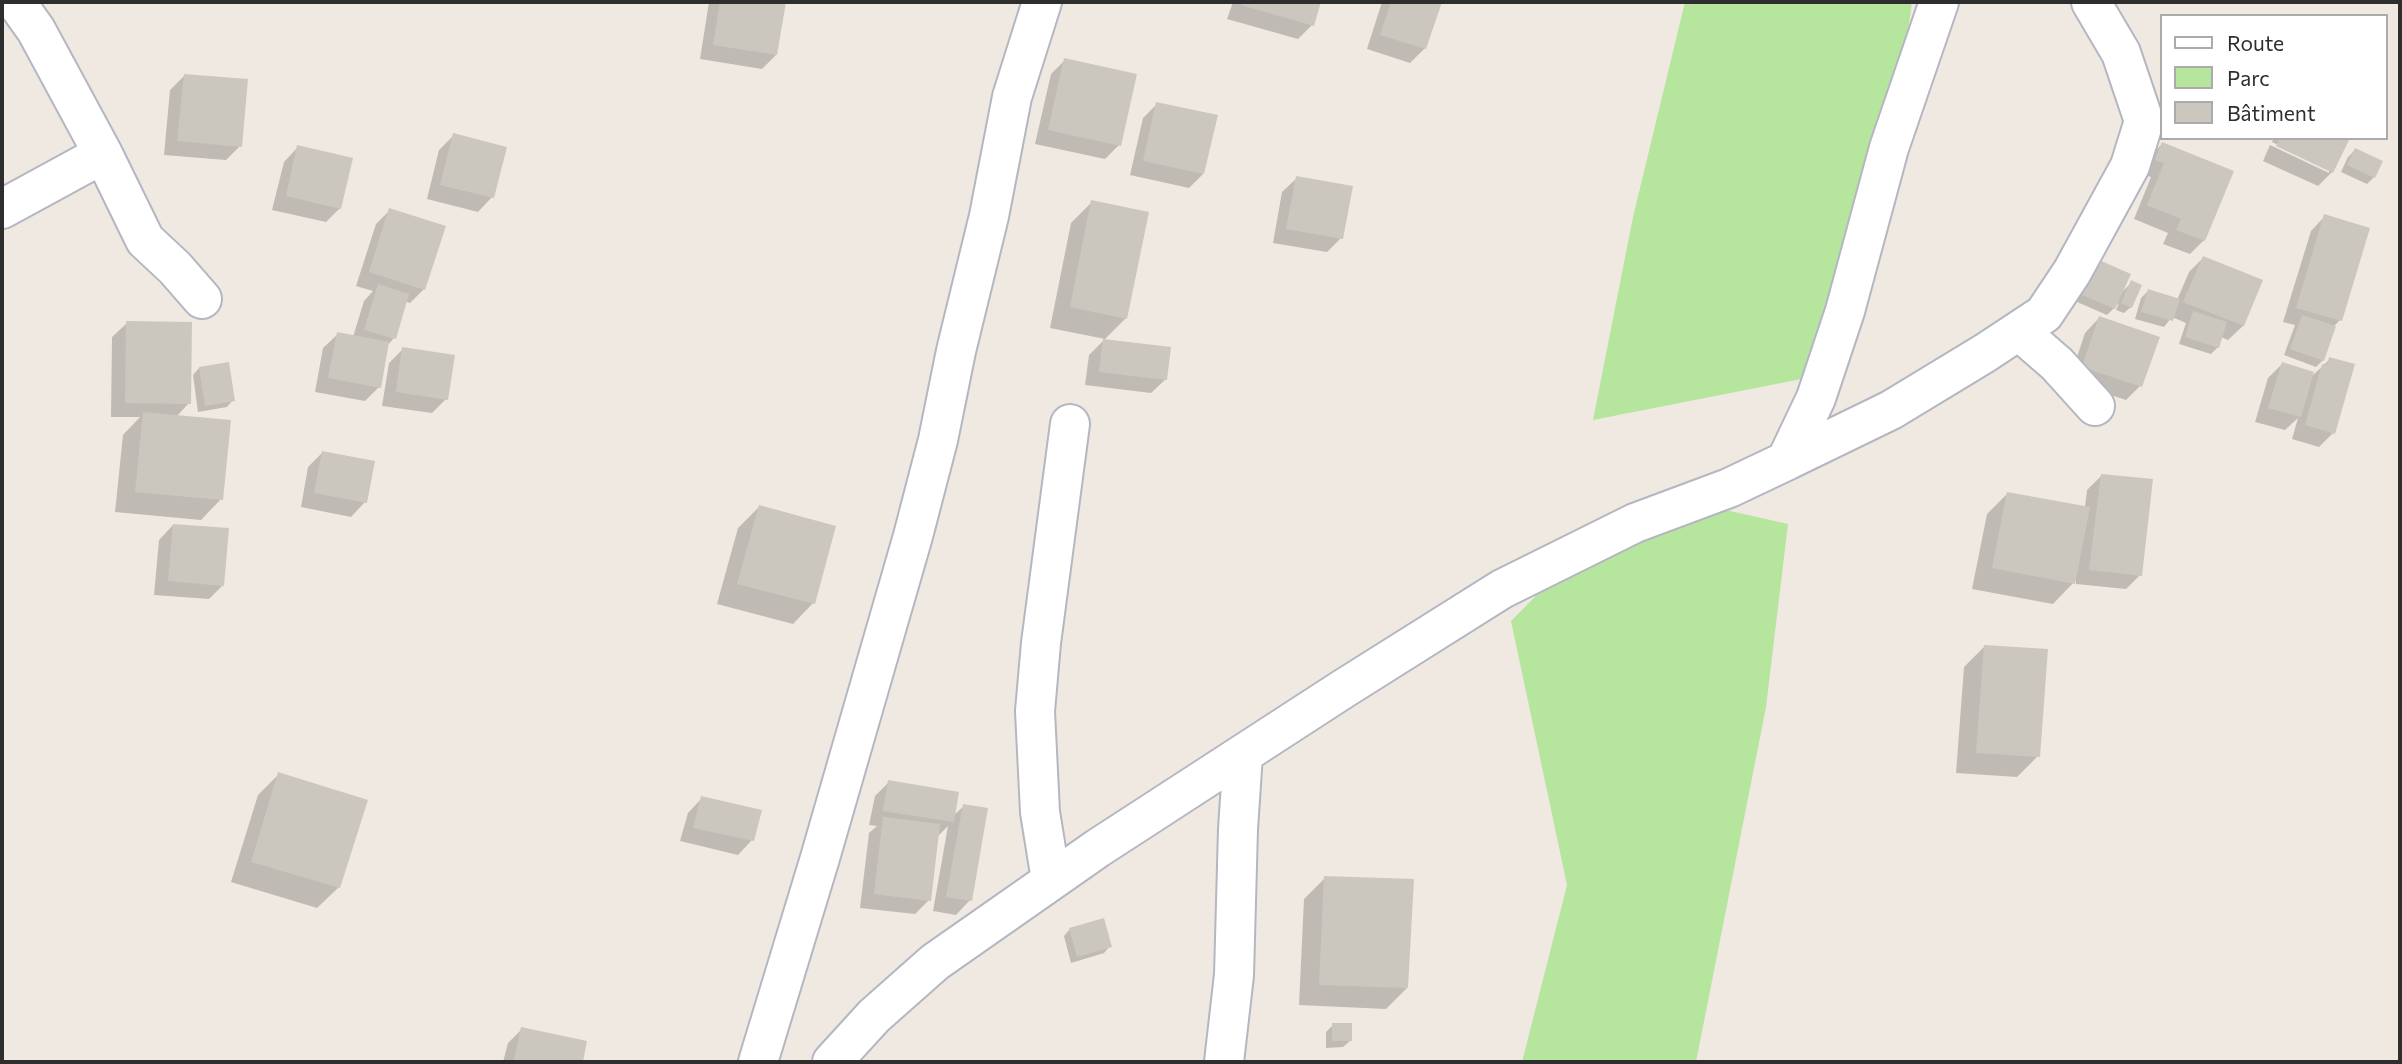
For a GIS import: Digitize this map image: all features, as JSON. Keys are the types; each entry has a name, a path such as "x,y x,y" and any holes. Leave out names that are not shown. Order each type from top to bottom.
{"street":[{"path":"16,2 36,30 103,154 145,240 175,268 202,299"},
{"path":"758,1062 913,536 938,440 956,351 989,216 1012,97 1042,2"},
{"path":"1786,461 1816,398 1841,323 1889,148 1940,2"},
{"path":"832,1062 874,1016 935,962 1052,880 1243,754 1502,589 1635,523 1729,488 1891,410 2044,314 2072,272 2130,166 2144,121 2121,52 2091,2"},
{"path":"2,209 103,154"},
{"path":"2019,331 2057,364 2095,406"},
{"path":"1052,880 1040,812 1035,711 1041,643 1070,424"},
{"path":"1224,1062 1234,975 1243,754"}],"green space":[{"path":"1685,2 1912,2 1903,68 1822,375 1593,420 1633,217"},
{"path":"1690,502 1788,524 1766,707 1696,1062 1522,1062 1567,885 1511,621 1600,531"}],"building":[{"path":"720,2 786,2 777,55 713,45"},
{"path":"1242,2 1321,2 1314,26 1241,5"},
{"path":"1391,2 1442,2 1426,49 1380,35"},
{"path":"1064,58 1137,74 1121,146 1048,130"},
{"path":"184,74 248,79 242,147 177,141"},
{"path":"1156,102 1218,115 1204,174 1143,161"},
{"path":"453,133 507,147 494,198 440,185"},
{"path":"2279,140 2349,140 2333,173 2276,146"},
{"path":"2162,142 2234,171 2205,241 2176,230 2181,219 2147,205 2164,163 2155,160"},
{"path":"297,145 353,158 341,209 286,196"},
{"path":"2355,148 2383,161 2375,178 2347,165"},
{"path":"1296,176 1353,186 1343,239 1286,229"},
{"path":"1091,200 1149,212 1127,319 1070,307"},
{"path":"389,208 446,226 425,290 369,272"},
{"path":"2324,214 2370,228 2342,321 2296,308"},
{"path":"2203,256 2263,280 2244,326 2183,302"},
{"path":"2099,260 2131,274 2115,309 2082,295"},
{"path":"2131,280 2142,285 2132,308 2121,303"},
{"path":"378,284 409,294 396,339 364,330"},
{"path":"2148,289 2180,299 2173,321 2141,312"},
{"path":"2193,311 2227,322 2219,348 2185,337"},
{"path":"2302,315 2336,326 2324,361 2290,349"},
{"path":"2099,316 2160,337 2142,387 2082,367"},
{"path":"126,321 192,322 191,404 125,403"},
{"path":"337,332 389,342 381,388 328,378"},
{"path":"1103,339 1171,347 1167,380 1099,372"},
{"path":"402,347 455,355 448,400 396,392"},
{"path":"2329,357 2355,364 2335,434 2305,425 2322,364 2327,365"},
{"path":"229,362 235,401 205,406 199,367"},
{"path":"2282,362 2314,372 2301,417 2268,408"},
{"path":"143,412 231,420 223,500 135,492"},
{"path":"322,451 375,461 367,503 314,493"},
{"path":"2101,474 2153,479 2142,576 2089,570"},
{"path":"2007,492 2090,507 2075,584 1992,568"},
{"path":"759,505 836,526 815,604 737,584"},
{"path":"173,524 229,528 224,586 168,581"},
{"path":"1984,645 2048,649 2040,757 1976,753"},
{"path":"278,772 368,800 340,888 251,862"},
{"path":"888,780 959,792 954,822 883,811"},
{"path":"701,796 762,810 754,841 693,828"},
{"path":"963,804 988,808 972,901 946,897"},
{"path":"883,817 940,824 931,901 874,894"},
{"path":"1324,876 1414,879 1408,988 1319,985"},
{"path":"1104,918 1112,947 1077,957 1069,928"},
{"path":"1332,1023 1352,1023 1352,1041 1332,1041"},
{"path":"521,1027 587,1041 583,1062 514,1060"}]}
